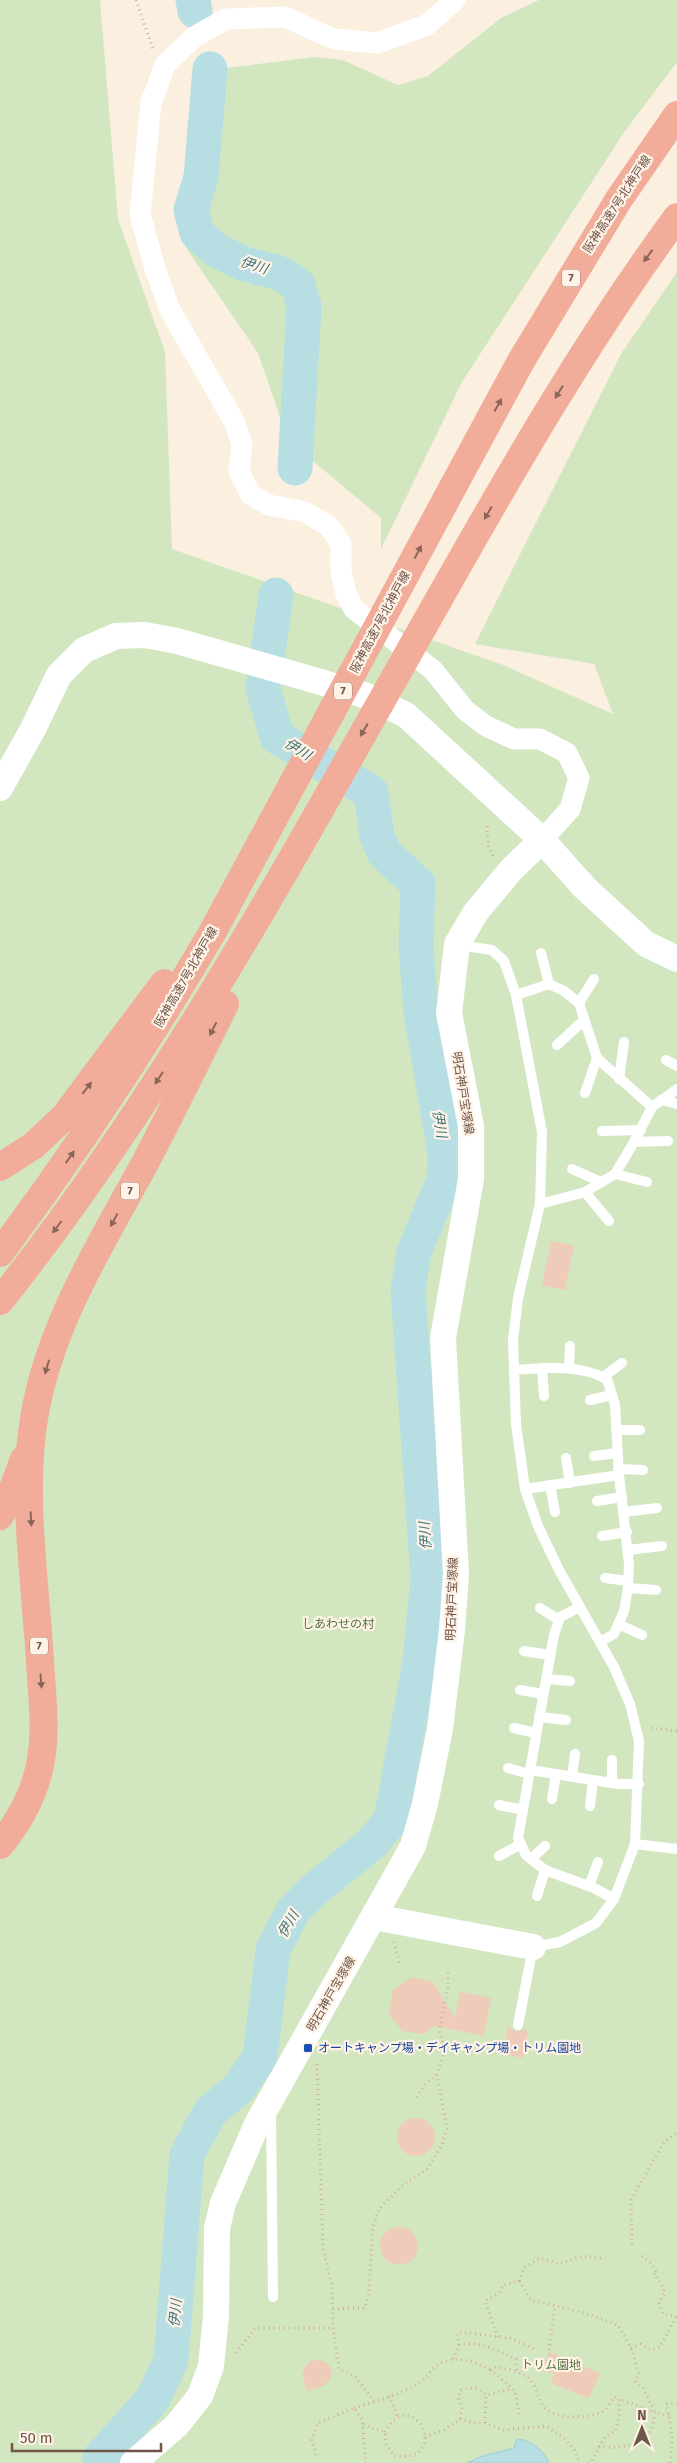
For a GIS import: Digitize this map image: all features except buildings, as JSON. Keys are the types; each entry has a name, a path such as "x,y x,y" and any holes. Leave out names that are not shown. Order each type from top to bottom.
{"highway":[{"name":"阪神高速7号北神戸線","path":"0,1253 106,1106 169,1007 207,930 326,722 521,362 585,254 677,114"},
{"name":"7","path":"0,1845 20,1818 29,1800 40,1764 43,1744 43,1707 30,1502 31,1436 44,1378 72,1302 159,1136 245,950 316,815 512,471 616,303 677,217"},
{"name":"7","path":"0,1167 33,1146 64,1117 162,986 207,930"},
{"name":"7","path":"0,1301 58,1225 133,1120 193,1025 245,950"},
{"path":"0,1516 18,1478 31,1436"}],"street":[{"path":"455,0 427,25 377,44 334,39 285,16 226,20 194,37 165,64 152,103 140,214 155,269 170,310 235,423 242,444 240,471 250,494 268,504 305,512 329,526 341,544 341,571 346,594 354,609 433,670 472,715 486,726 514,739 540,739 567,753 579,778 570,809 542,840"},
{"path":"0,788 33,730 59,675 84,650 116,636 145,635 177,641 364,695 406,715 542,840 585,888 646,944 677,959"},
{"name":"明石神戸宝塚線","path":"132,2463 177,2425 200,2396 211,2366 216,2316 217,2228 223,2203 257,2124 271,2099 383,1926 413,1846 426,1804 440,1730 452,1630 456,1574 443,1338 471,1179 471,1126 449,1013 457,944 476,912 499,884 542,840"},
{"path":"383,1926 533,1946"}],"lane":[{"path":"457,944 492,950 504,961 516,994 542,1132 540,1204 518,1298 513,1340 516,1424 525,1489 538,1526 554,1562 614,1667 627,1696 639,1741 639,1784 635,1844 614,1899 596,1924 560,1942 533,1946 518,2025"},
{"path":"541,953 549,984"},
{"path":"579,1003 594,979"},
{"path":"516,994 549,984 564,991 579,1003 583,1021 597,1058 652,1107"},
{"path":"557,1046 583,1021"},
{"path":"619,1079 624,1042"},
{"path":"585,1092 597,1058"},
{"path":"666,1060 677,1066"},
{"path":"540,1204 585,1192 615,1174 652,1107 677,1089"},
{"path":"661,1100 677,1104"},
{"path":"602,1131 640,1130"},
{"path":"634,1142 668,1141"},
{"path":"572,1170 601,1182"},
{"path":"615,1174 647,1182"},
{"path":"585,1192 609,1221"},
{"path":"569,1368 570,1346"},
{"path":"603,1377 622,1364"},
{"path":"542,1368 544,1396"},
{"path":"514,1370 569,1368 589,1371 607,1379 615,1405 618,1472 627,1532 628,1584 624,1611 614,1634 600,1642"},
{"path":"590,1400 612,1395"},
{"path":"616,1430 640,1430"},
{"path":"594,1456 617,1453"},
{"path":"566,1458 570,1482"},
{"path":"525,1489 550,1486 618,1472 643,1470"},
{"path":"550,1486 555,1512"},
{"path":"597,1501 622,1497"},
{"path":"624,1512 657,1508"},
{"path":"602,1536 627,1532"},
{"path":"628,1550 662,1546"},
{"path":"606,1578 656,1590"},
{"path":"580,1607 559,1620 550,1655 518,1838 526,1855 545,1870 589,1886 614,1899"},
{"path":"540,1608 559,1620"},
{"path":"618,1624 642,1635"},
{"path":"524,1650 550,1655"},
{"path":"546,1678 570,1681"},
{"path":"520,1690 543,1694"},
{"path":"539,1717 566,1720"},
{"path":"514,1728 536,1733"},
{"path":"572,1777 575,1754"},
{"path":"612,1760 612,1783"},
{"path":"508,1768 612,1783 639,1784"},
{"path":"552,1799 556,1774"},
{"path":"590,1806 593,1780"},
{"path":"499,1805 523,1810"},
{"path":"499,1856 521,1844"},
{"path":"635,1844 677,1849"},
{"path":"531,1859 545,1846"},
{"path":"589,1886 598,1862"},
{"path":"537,1896 545,1870"},
{"path":"271,2099 273,2297"}],"path":[{"path":"136,0 154,55"},
{"path":"487,826 488,845 493,857"},
{"path":"635,1726 677,1731"},
{"path":"383,1926 400,1965"},
{"path":"333,2309 365,2308 369,2294 373,2227 379,2209 404,2185 427,2169 441,2147 447,2129 437,2075 445,2050 439,2031 448,1989 448,1971"},
{"path":"416,2098 427,2082 437,2075"},
{"path":"317,2085 322,2249 332,2286 333,2328 338,2369 355,2376 374,2401"},
{"path":"632,2245 631,2200 664,2142 677,2132"},
{"path":"631,2348 641,2344 651,2350 660,2347 676,2317 662,2314 659,2303 665,2294 662,2285 654,2274 657,2273 652,2264 641,2255"},
{"path":"519,2281 524,2268 540,2258 559,2264 582,2256 605,2259"},
{"path":"519,2281 530,2300 618,2325 631,2348 639,2374 635,2381 643,2388 655,2412 650,2432 642,2439 628,2446 599,2447"},
{"path":"498,2337 485,2301 499,2294 503,2285 519,2281"},
{"path":"549,2350 555,2306"},
{"path":"230,2355 236,2353 255,2328 333,2328"},
{"path":"453,2359 459,2345 457,2334 460,2332 520,2340 535,2349"},
{"path":"459,2345 471,2342 483,2344 516,2359 517,2371"},
{"path":"316,2455 312,2440 318,2423 420,2383 439,2364 453,2359 477,2362 491,2370 512,2388 518,2401 519,2414"},
{"path":"491,2370 496,2367 517,2371 533,2383 546,2409 555,2415 592,2415 604,2411 614,2397 669,2416"},
{"path":"425,2438 444,2430 460,2419 462,2408 458,2397 461,2390 470,2388 480,2389 486,2395 486,2423"},
{"path":"486,2395 512,2388"},
{"path":"389,2396 398,2417"},
{"path":"588,2463 592,2462 605,2438 616,2431 619,2417 619,2399"},
{"path":"670,2463 675,2444 666,2404 677,2403"},
{"path":"354,2408 362,2419 366,2463"},
{"path":"398,2417 409,2417 419,2422 425,2438 425,2445 418,2453 406,2458 394,2456 386,2444 385,2432 390,2423 398,2417"},
{"path":"460,2419 473,2423 486,2423 503,2430 546,2426 565,2439 574,2449 580,2463"},
{"path":"363,2425 385,2432"}],"green space":[{"name":"しあわせの村","path":"0,0 100,0 118,219 165,352 172,549 503,665 613,714 594,664 475,644 621,354 677,272 677,2463 0,2463"},
{"path":"539,0 677,0 677,62 625,131 462,382 381,549 381,518 288,440 258,353 186,248 186,153 217,69 314,57 343,60 398,85 428,76 501,18"}],"water":[{"path":"517,2439 536,2446 549,2463 467,2463 482,2456 514,2448"}],"waterway":[{"name":"伊川","path":"193,0 195,11"},
{"name":"伊川","path":"210,69 201,177 191,210 197,233 214,249 242,263 282,274 298,285 304,306 295,468"},
{"name":"伊川","path":"100,2458 153,2399 171,2360 187,2155 210,2112 239,2088 260,2057 273,1950 293,1911 314,1890 372,1843 391,1820 420,1662 428,1579 408,1290 414,1252 444,1180 445,1152 421,1013 416,946 418,884 384,853 377,836 371,792 277,737 263,688 276,595"}],"place":[{"name":"オートキャンプ場・デイキャンプ場・トリム園地","path":"308,2048"}],"park label":[{"name":"トリム園地","path":"551,2365"}]}
